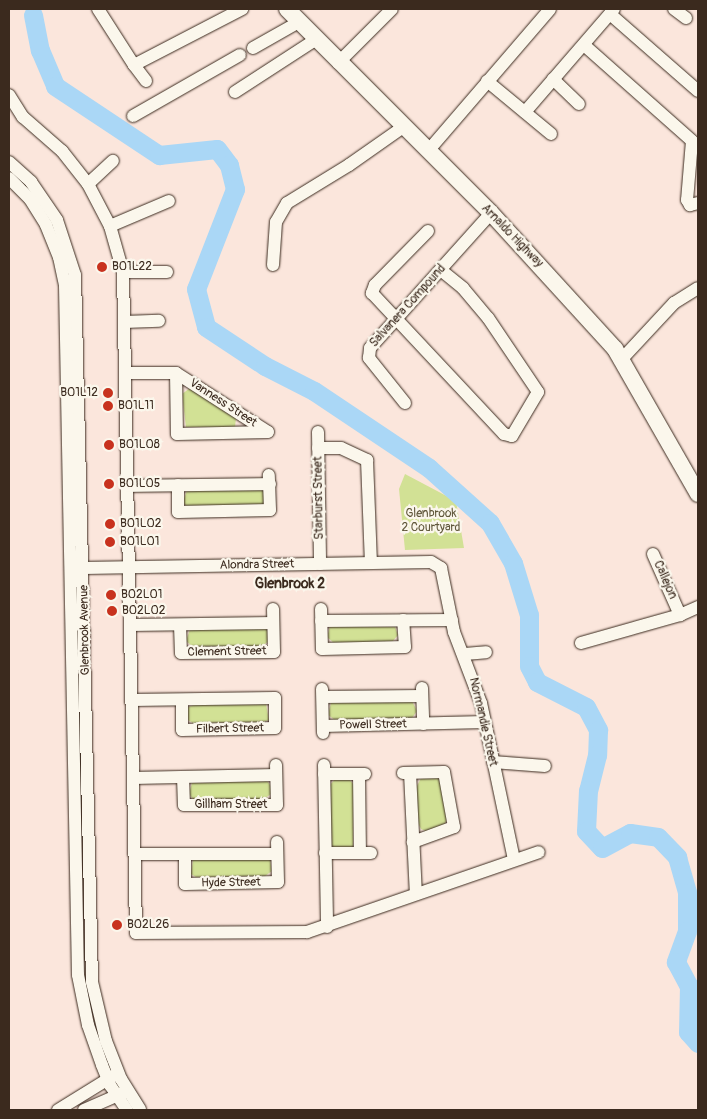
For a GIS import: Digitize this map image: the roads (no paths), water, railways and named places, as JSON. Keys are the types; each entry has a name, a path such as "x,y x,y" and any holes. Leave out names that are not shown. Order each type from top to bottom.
{"main road":[{"name":"Arnaldo Highway","path":"287,9 315,40 490,213 613,349 698,494"}],"street":[{"path":"98,9 146,82"},
{"path":"134,65 242,9"},
{"path":"338,62 392,9"},
{"path":"428,151 550,9"},
{"path":"674,9 686,18"},
{"path":"524,112 612,11 698,90"},
{"path":"253,48 299,22"},
{"path":"235,92 315,40"},
{"path":"584,45 692,141 687,200 690,205 698,204"},
{"path":"133,116 240,55"},
{"path":"554,79 579,104"},
{"path":"487,81 551,134"},
{"path":"9,95 23,117 62,151 88,184 110,226 123,272 136,933 307,932 327,927 539,852"},
{"path":"274,265 276,222 287,202 349,165 403,127"},
{"path":"88,184 113,161"},
{"name":"Glenbrook Avenue","path":"9,162 31,182 57,220 76,276 92,982 113,1076"},
{"name":"Glenbrook Avenue","path":"9,178 30,199 46,225 59,257 65,286 78,975 88,1025 122,1094 127,1110"},
{"path":"110,226 169,201"},
{"name":"Salvanera Compound","path":"405,403 368,353 490,213"},
{"path":"428,231 375,285 372,292 396,322 504,434 514,434 538,392 488,318 463,288 441,270"},
{"path":"123,272 167,272"},
{"path":"613,349 674,303 698,288"},
{"path":"124,322 159,321"},
{"name":"Vanness Street","path":"125,373 176,373 268,432 177,434 176,373"},
{"name":"Starburst Street","path":"318,432 320,564"},
{"path":"318,448 340,448 367,460 371,563"},
{"path":"128,486 270,480 270,510 178,512 178,485"},
{"name":"Callejon","path":"653,554 680,615 698,607"},
{"name":"Alondra Street","path":"84,568 431,562"},
{"name":"Normandie Street","path":"431,562 441,568 452,620 465,654 485,722 514,860"},
{"name":"Clement Street","path":"180,624 181,653 274,652 273,609"},
{"path":"404,620 405,647 322,649 321,615 404,620 452,620"},
{"path":"581,643 680,615"},
{"path":"130,625 273,623"},
{"path":"465,654 486,652"},
{"name":"Powell Street","path":"423,724 422,692 322,693 323,730 485,722"},
{"name":"Filbert Street","path":"132,700 275,698 275,728 182,730 182,700"},
{"path":"493,762 545,766"},
{"name":"Gillham Street","path":"133,778 183,777 276,770 277,805 184,805 183,777"},
{"path":"325,853 366,853 362,774 324,770 325,853 327,927"},
{"path":"414,842 454,827 444,772 407,773 414,842 416,894"},
{"name":"Hyde Street","path":"135,854 184,854 277,848 278,882 185,884 184,854"},
{"path":"58,1110 113,1076"},
{"path":"84,1110 122,1094"},
{"name":"Glenbrook Avenue","path":"122,1094 140,1110"}],"waterway":[{"path":"33,15 40,50 55,86 159,155 217,149 229,165 235,189 196,289 206,327 265,366 314,391 429,468 490,523 513,563 529,615 529,666 537,682 586,707 598,730 597,755 588,790 586,831 602,848 630,833 658,837 677,857 687,893 687,931 676,962 689,986 688,1032 698,1043"}],"place":[{"name":"B01L22","path":"102,267"},
{"name":"B01L12","path":"108,393"},
{"name":"B01L11","path":"108,406"},
{"name":"B01L08","path":"109,445"},
{"name":"B01L05","path":"109,484"},
{"name":"B01L02","path":"110,524"},
{"name":"B01L01","path":"110,542"},
{"name":"B02L01","path":"111,595"},
{"name":"B02L02","path":"112,611"},
{"name":"B02L26","path":"117,925"}],"district":[{"name":"Glenbrook 2","path":"290,584"}],"park label":[{"name":"Glenbrook 2 Courtyard","path":"431,521"}]}
